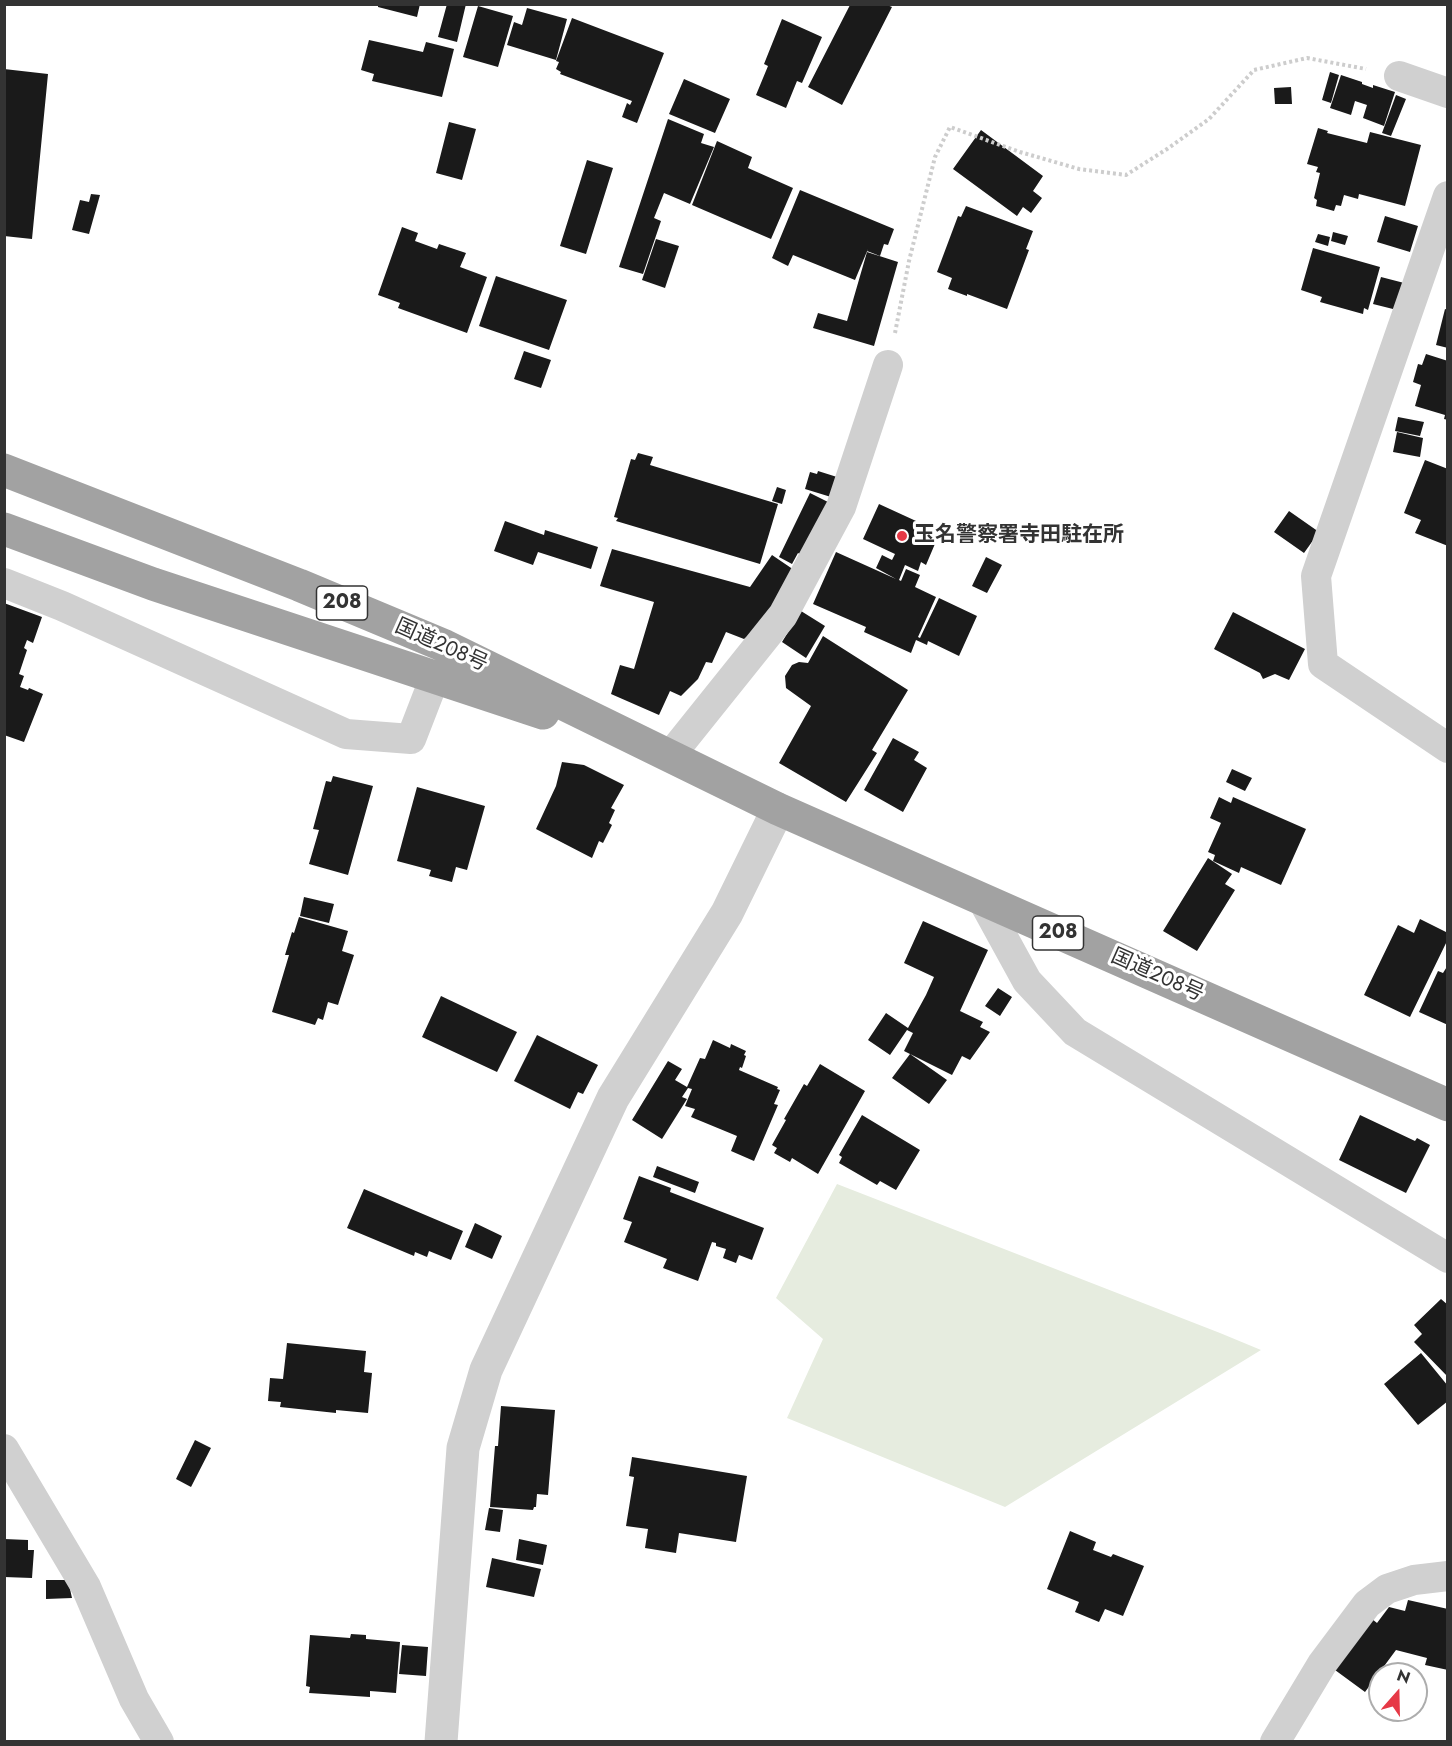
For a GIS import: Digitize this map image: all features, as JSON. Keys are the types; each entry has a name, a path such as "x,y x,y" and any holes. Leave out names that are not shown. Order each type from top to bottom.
{"highway":[{"name":"国道208号","path":"4,470 299,585 435,641 778,809 1448,1105"},
{"name":"国道208号","path":"4,528 153,584 670,756"}],"street":[{"path":"1399,76 1448,93"},
{"path":"1448,196 1316,576 1323,664 1448,748"},
{"path":"670,756 783,615 841,507 888,365"},
{"path":"4,583 72,610 346,734 411,739 435,677"},
{"path":"441,1742 463,1448 486,1370 613,1098 728,914 778,809"},
{"path":"982,899 1027,981 1075,1032 1448,1258"},
{"path":"4,1449 86,1587 134,1699 159,1742"},
{"path":"1275,1742 1322,1664 1367,1604 1387,1589 1414,1580 1448,1576"}],"path":[{"path":"888,365 909,261 935,157 950,128 1079,169 1126,175 1209,119 1254,70 1307,58 1399,76"}],"shaded area":[{"path":"837,1184 1261,1350 1005,1507 787,1418 823,1339 776,1298"}],"building":[{"path":"378,4 420,4 417,17 378,7"},
{"path":"447,4 466,4 457,42 438,37"},
{"path":"850,5 892,7 842,105 808,87"},
{"path":"478,6 513,16 498,67 463,57"},
{"path":"527,8 567,19 556,60 507,45 514,22 522,25"},
{"path":"572,18 664,53 637,123 622,117 627,103 630,105 632,101 560,74 561,72 556,69 559,62 556,61"},
{"path":"782,19 822,37 802,83 797,81 786,108 756,95 768,66 764,64"},
{"path":"369,40 423,52 426,42 454,49 442,97 372,81 374,74 361,70"},
{"path":"4,69 48,74 32,239 4,236"},
{"path":"1330,72 1339,75 1331,103 1322,100"},
{"path":"1341,75 1373,88 1373,85 1395,92 1384,126 1363,118 1367,105 1355,101 1351,115 1330,108"},
{"path":"684,79 730,99 715,133 669,114"},
{"path":"1291,87 1292,104 1275,104 1274,88"},
{"path":"1396,95 1406,99 1391,136 1382,133"},
{"path":"668,119 704,134 701,143 714,147 690,204 664,193 654,218 661,221 643,274 619,267"},
{"path":"449,122 476,129 462,180 436,173"},
{"path":"1318,128 1328,131 1327,133 1367,143 1370,132 1421,145 1405,206 1359,194 1358,199 1344,195 1341,206 1336,205 1334,211 1316,206 1317,200 1314,198 1320,173 1316,172 1318,167 1307,164"},
{"path":"981,130 1043,176 1033,191 1042,198 1031,213 1023,207 1017,216 953,169"},
{"path":"717,141 752,157 748,168 793,188 771,239 692,205"},
{"path":"587,160 613,168 586,254 560,246"},
{"path":"800,190 894,229 888,245 884,244 880,256 867,251 855,280 793,255 788,266 772,258"},
{"path":"91,194 100,195 89,234 72,230 80,200 89,202"},
{"path":"966,206 1033,231 1026,249 1029,250 1007,309 948,289 952,278 937,272 958,216 961,217"},
{"path":"1385,216 1418,226 1410,252 1377,242"},
{"path":"402,227 418,233 415,241 437,249 439,244 466,253 460,267 487,277 467,333 398,308 400,303 378,295"},
{"path":"1333,232 1348,236 1345,245 1331,241"},
{"path":"1318,234 1330,237 1328,246 1315,242"},
{"path":"656,239 679,246 665,288 642,280"},
{"path":"1313,248 1380,267 1368,310 1364,308 1363,314 1320,302 1322,297 1301,290"},
{"path":"867,252 898,262 874,346 813,328 818,313 847,321"},
{"path":"496,276 567,300 549,350 479,326"},
{"path":"1381,277 1408,284 1401,311 1373,304"},
{"path":"1445,309 1448,310 1448,348 1436,345"},
{"path":"524,351 551,360 541,388 514,379"},
{"path":"1426,354 1448,361 1448,420 1444,419 1445,415 1415,406 1421,385 1413,382 1418,364 1422,365"},
{"path":"1398,417 1424,422 1420,436 1395,431"},
{"path":"1397,432 1423,438 1420,457 1393,452"},
{"path":"638,453 653,457 650,465 778,504 760,564 616,521 618,518 614,517 631,459 635,460"},
{"path":"1425,460 1448,469 1448,546 1415,533 1421,520 1404,513"},
{"path":"818,471 837,477 831,497 805,489 810,472 817,474"},
{"path":"777,487 786,490 782,504 772,501"},
{"path":"810,493 830,503 805,557 798,553 792,564 779,557"},
{"path":"879,504 940,532 926,565 921,562 918,571 905,565 899,580 901,581 906,569 920,575 915,587 936,597 918,637 920,638 939,598 977,616 959,656 928,641 927,645 916,640 911,653 864,632 866,627 813,604 836,552 896,579 876,568 882,555 892,560 895,554 863,539"},
{"path":"1289,511 1319,532 1304,553 1274,532"},
{"path":"505,521 544,535 545,530 598,547 591,569 538,552 533,565 494,551"},
{"path":"612,549 750,587 772,555 797,572 758,628 744,639 726,632 712,663 706,662 698,679 681,696 670,691 659,715 611,694 620,665 634,669 654,602 600,586"},
{"path":"986,557 1002,565 987,593 972,586"},
{"path":"4,603 42,617 33,643 27,640 24,648 27,650 19,674 24,676 20,687 43,694 24,742 4,735"},
{"path":"801,611 825,626 806,658 782,642"},
{"path":"1233,612 1305,649 1289,680 1275,674 1263,679 1260,673 1214,649"},
{"path":"823,636 908,690 872,750 877,753 846,802 779,763 811,706 786,688 785,676 792,665 799,662 808,663"},
{"path":"893,738 919,752 914,760 927,768 903,812 864,790"},
{"path":"562,762 584,765 624,785 611,808 615,810 609,823 612,825 603,843 599,841 592,858 536,829 556,786"},
{"path":"1232,769 1252,778 1245,791 1226,782"},
{"path":"333,776 373,786 348,875 309,864 319,830 313,829 326,781 331,782"},
{"path":"417,787 485,806 467,870 456,867 452,882 429,876 431,870 397,861"},
{"path":"1219,797 1231,803 1233,797 1306,829 1281,885 1241,867 1239,873 1213,861 1215,855 1208,852 1221,823 1210,818"},
{"path":"1208,858 1232,874 1225,884 1235,890 1197,951 1163,931"},
{"path":"304,897 334,904 329,923 300,916"},
{"path":"299,917 348,931 342,951 354,955 338,1005 328,1002 323,1020 318,1018 315,1025 272,1012 289,955 285,955"},
{"path":"1420,919 1448,933 1448,939 1410,1017 1364,995 1398,925 1414,933"},
{"path":"923,921 988,950 960,1011 983,1022 980,1027 990,1032 970,1060 962,1056 952,1075 904,1051 913,1033 907,1030 890,1055 868,1040 886,1013 908,1028 926,995 934,977 904,963"},
{"path":"1448,965 1448,1025 1419,1012 1438,971 1443,973"},
{"path":"998,988 1012,997 1000,1016 985,1006"},
{"path":"441,996 517,1032 497,1072 422,1037"},
{"path":"537,1035 598,1065 583,1094 578,1092 570,1109 514,1081"},
{"path":"713,1040 730,1048 731,1044 746,1051 742,1068 740,1067 739,1070 778,1087 777,1089 780,1090 774,1104 778,1105 754,1161 731,1151 737,1136 691,1117 695,1109 685,1106 692,1089 688,1088 682,1097 687,1099 662,1139 632,1120 668,1061 682,1069 675,1080 687,1087 700,1058 705,1059"},
{"path":"910,1054 947,1080 929,1104 892,1078"},
{"path":"820,1064 865,1091 818,1174 792,1158 790,1162 774,1153 777,1148 772,1145 804,1084 807,1086"},
{"path":"862,1115 920,1150 896,1190 880,1181 877,1185 839,1163 842,1157 839,1155"},
{"path":"1360,1115 1415,1141 1417,1138 1430,1145 1406,1193 1339,1160"},
{"path":"657,1166 699,1182 695,1193 653,1177"},
{"path":"639,1176 671,1188 670,1192 764,1228 752,1260 739,1255 736,1263 723,1258 726,1249 712,1242 698,1281 663,1268 667,1259 624,1242 632,1222 623,1219"},
{"path":"364,1189 463,1231 451,1260 429,1251 427,1257 415,1252 414,1256 347,1228"},
{"path":"475,1223 502,1236 492,1259 465,1247"},
{"path":"1441,1299 1448,1305 1448,1377 1414,1342 1422,1334 1414,1325"},
{"path":"287,1343 366,1351 364,1372 372,1373 368,1413 336,1410 336,1413 280,1407 281,1402 268,1401 270,1378 283,1379"},
{"path":"1421,1353 1448,1386 1448,1401 1418,1425 1384,1384"},
{"path":"501,1406 555,1410 548,1495 537,1494 536,1507 533,1510 490,1507"},
{"path":"195,1440 211,1448 191,1487 176,1479"},
{"path":"632,1457 747,1476 736,1542 679,1533 676,1553 645,1548 648,1529 626,1526 634,1477 629,1476"},
{"path":"489,1508 503,1510 500,1532 485,1530"},
{"path":"1070,1531 1096,1542 1093,1550 1111,1557 1113,1554 1144,1566 1123,1616 1105,1609 1099,1622 1075,1612 1079,1602 1047,1589"},
{"path":"4,1539 28,1540 28,1550 34,1550 32,1578 4,1577"},
{"path":"519,1539 547,1545 543,1565 516,1560"},
{"path":"492,1558 541,1569 534,1597 486,1587"},
{"path":"46,1580 68,1580 72,1598 46,1599"},
{"path":"1408,1600 1448,1609 1448,1670 1428,1666 1427,1658 1396,1650 1387,1662 1368,1662 1368,1688 1365,1692 1335,1670 1372,1619 1377,1623 1389,1607 1405,1611"},
{"path":"351,1634 366,1635 366,1639 400,1642 396,1693 370,1691 370,1697 309,1693 310,1687 306,1686 310,1635 350,1638"},
{"path":"402,1645 428,1647 426,1676 399,1674"}],"place":[{"name":"玉名警察署寺田駐在所","path":"902,536"}]}
